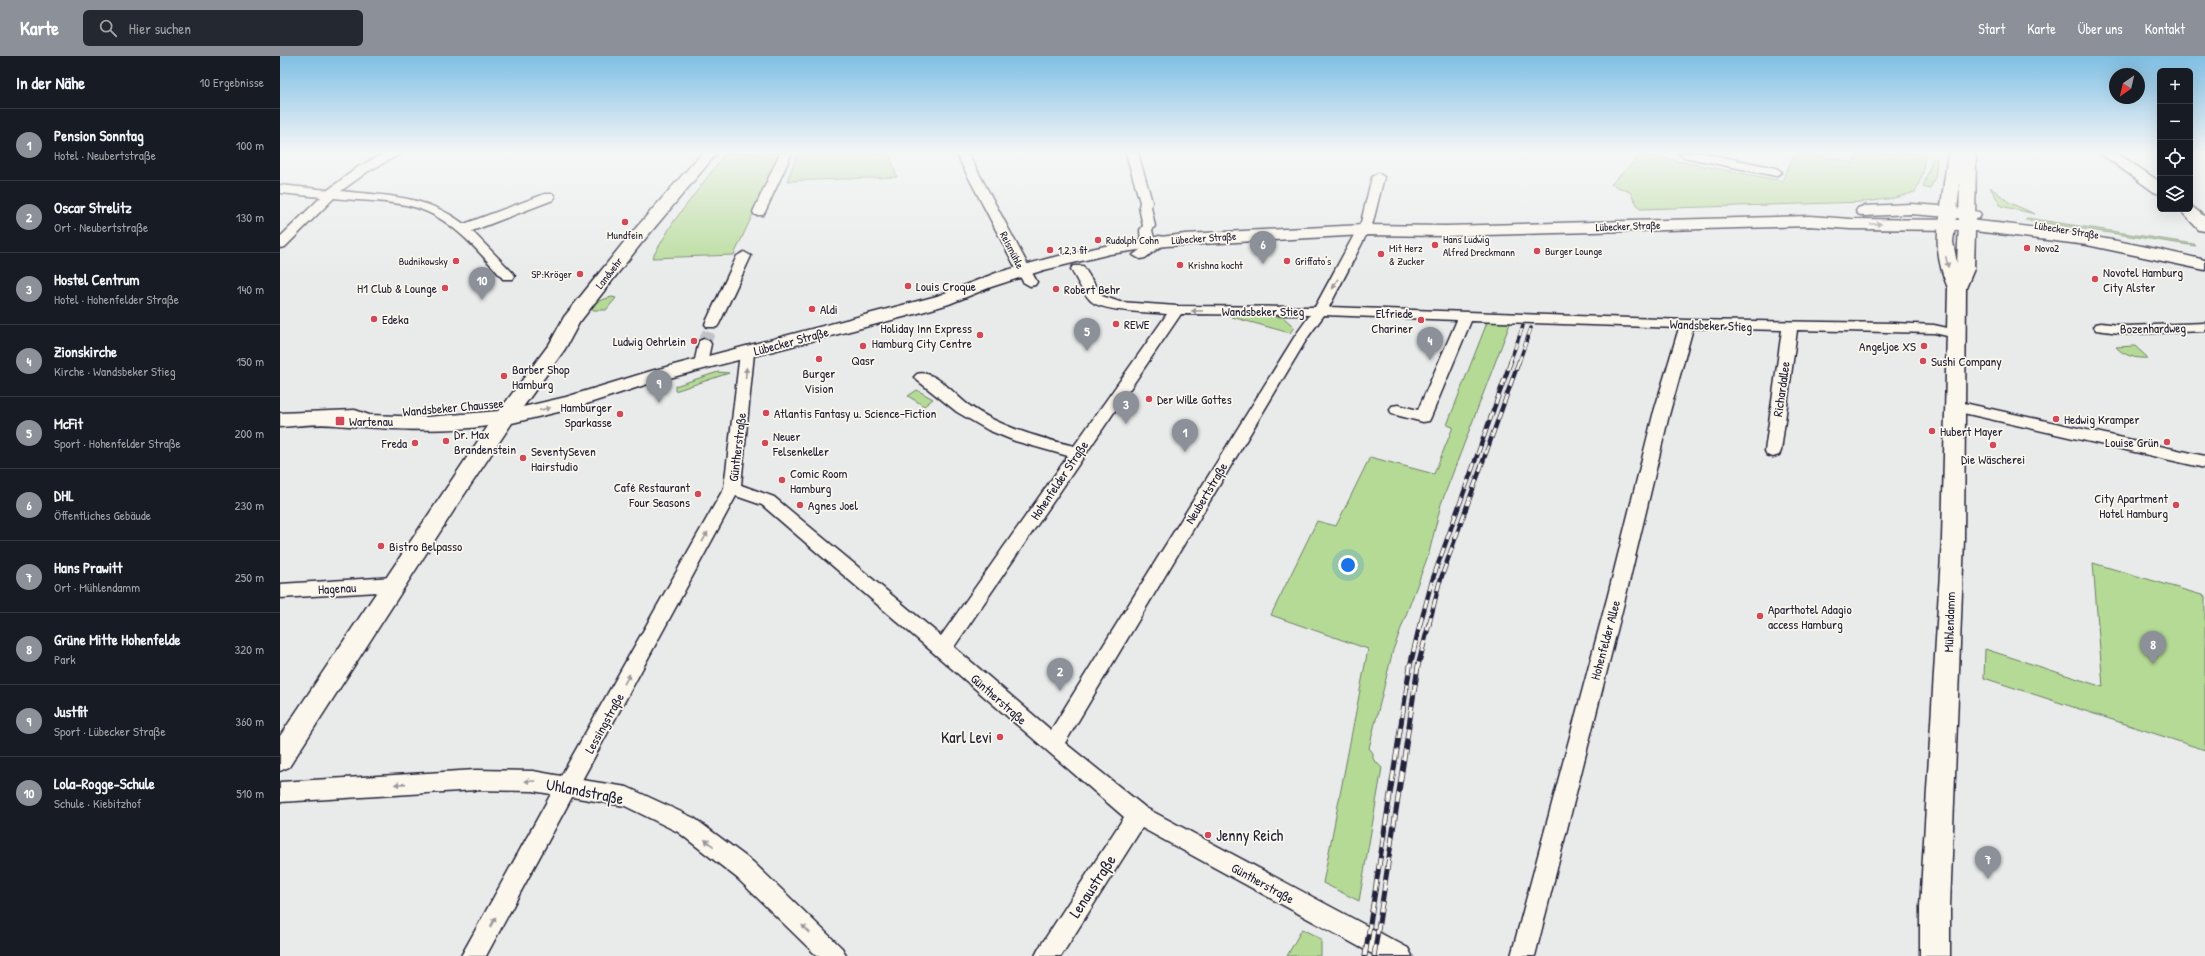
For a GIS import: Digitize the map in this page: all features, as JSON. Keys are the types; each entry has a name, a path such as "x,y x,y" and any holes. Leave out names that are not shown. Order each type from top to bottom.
{"main road":[{"name":"Landwehr","path":"506,417 558,345 571,321 638,236 674,195"},
{"name":"Mühlendamm","path":"1949,195 1944,236 1947,263 1957,288"},
{"name":"Mühlendamm","path":"1936,956 1938,847 1952,539 1957,288 1965,268 1967,195"},
{"path":"2193,200 2205,208"},
{"path":"2190,212 2205,226"},
{"name":"Lübecker Straße","path":"506,417 570,403 633,381 747,353 947,298 993,292 1027,277 1101,252 1226,236 1362,235 1398,238 1446,231 1810,221 1850,224 1947,218 2205,251"},
{"name":"Lübecker Straße","path":"1967,220 2137,250 2205,265"},
{"name":"Lübecker Straße","path":"1027,277 1078,269 1149,247 1223,245 1362,235"},
{"name":"Lübecker Straße","path":"519,400 575,388 633,381"},
{"name":"Wandsbeker Chaussee","path":"280,420 340,419 388,412 474,407 519,400"},
{"name":"Wandsbeker Chaussee","path":"340,419 380,424 453,423 506,417"},
{"path":"280,759 452,495 506,417"}],"street":[{"path":"280,244 330,195"},
{"path":"341,195 411,202 424,205 464,229 508,276"},
{"path":"759,212 767,195"},
{"name":"Reismühle","path":"984,195 1027,277"},
{"path":"1144,195 1149,226 1146,230 1149,247"},
{"name":"Neubertstraße","path":"1053,745 1302,336 1320,311 1362,235 1373,195"},
{"path":"464,229 549,197"},
{"path":"712,324 744,256"},
{"name":"Wandsbeker Stieg","path":"1078,269 1088,288 1097,299 1119,306 1177,310 1320,311 1687,324 1934,329 1956,334"},
{"name":"Hohenfelder Straße","path":"942,650 1177,310"},
{"path":"1398,410 1423,417 1466,316"},
{"name":"Hohenfelder Allee","path":"1523,956 1615,603 1661,415 1687,324"},
{"name":"Richardallee","path":"1773,451 1790,327"},
{"name":"Bozenhardweg","path":"2100,327 2127,330 2205,327"},
{"path":"701,364 704,344"},
{"name":"Güntherstraße","path":"747,353 732,488 768,501 895,607 942,650 1053,745 1138,815 1400,956"},
{"path":"922,377 933,383 967,412 982,420 1013,434 1078,454"},
{"path":"1955,406 2205,462"},
{"name":"Lessingstraße","path":"473,956 568,787 732,488"},
{"name":"Hagenau","path":"280,591 394,584"},
{"name":"Uhlandstraße","path":"280,792 476,780 533,781 627,798 686,825 745,870 834,956"},
{"name":"Lenaustraße","path":"1047,956 1138,815"}],"green space":[{"path":"694,195 762,195 734,255 652,258 674,221"},
{"path":"1632,195 1904,195 1865,202 1640,209"},
{"path":"1995,195 2000,195 2010,203 2035,214 2001,206"},
{"path":"2027,218 2194,244 2196,246 2025,220"},
{"path":"612,297 616,298 606,310 591,310 595,302"},
{"path":"1235,315 1283,317 1294,327 1290,333 1232,317"},
{"path":"1488,320 1511,321 1441,504 1429,553 1393,650 1369,748 1373,753 1373,759 1382,768 1359,901 1323,883 1368,649 1271,615 1317,521 1336,526 1370,457 1434,474 1453,427 1447,425"},
{"path":"2135,346 2148,358 2131,356 2123,353 2116,347"},
{"path":"718,372 729,373 675,391 675,386"},
{"path":"917,390 933,399 924,406 908,396"},
{"path":"2093,563 2205,596 2205,750 1984,678 1985,649 2103,687"},
{"path":"1302,929 1321,939 1321,956 1287,956"}],"tunnel":[{"path":"704,344 712,324"}],"railway":[{"path":"1510,362 1523,326"},
{"path":"1519,362 1531,328"},
{"path":"1420,625 1432,581 1511,361"},
{"path":"1429,625 1439,584 1519,361"},
{"path":"1365,956 1410,666 1420,624"},
{"path":"1374,956 1418,666 1429,624"}],"place":[{"name":"Mundfein","path":"625,222"},
{"name":"Rudolph Cohn","path":"1098,240"},
{"name":"Hans Ludwig Alfred Dreckmann","path":"1435,245"},
{"name":"Novo2","path":"2027,248"},
{"name":"1,2,3 fit","path":"1050,250"},
{"name":"Burger Lounge","path":"1537,251"},
{"name":"Mit Herz & Zucker","path":"1381,254"},
{"name":"Budnikowsky","path":"456,261"},
{"name":"Griffato's","path":"1287,261"},
{"name":"DHL","path":"1263,264"},
{"name":"Krishna kocht","path":"1180,265"},
{"name":"SP:Kröger","path":"580,274"},
{"name":"Novotel Hamburg City Alster","path":"2095,279"},
{"name":"Louis Croque","path":"908,286"},
{"name":"H1 Club & Lounge","path":"445,288"},
{"name":"Robert Behr","path":"1056,289"},
{"name":"Lola-Rogge-Schule","path":"482,300"},
{"name":"Aldi","path":"812,309"},
{"name":"Edeka","path":"374,319"},
{"name":"Elfriede Chariner","path":"1421,320"},
{"name":"REWE","path":"1116,324"},
{"name":"Holiday Inn Express Hamburg City Centre","path":"980,335"},
{"name":"Ludwig Oehrlein","path":"694,341"},
{"name":"Qasr","path":"863,346"},
{"name":"Angeljoe XS","path":"1924,346"},
{"name":"McFit","path":"1087,351"},
{"name":"Burger Vision","path":"819,359"},
{"name":"Zionskirche","path":"1430,360"},
{"name":"Sushi Company","path":"1923,361"},
{"name":"Barber Shop Hamburg","path":"504,376"},
{"name":"Der Wille Gottes","path":"1149,399"},
{"name":"Justfit","path":"659,403"},
{"name":"Atlantis Fantasy u. Science-Fiction","path":"766,413"},
{"name":"Hamburger Sparkasse","path":"620,414"},
{"name":"Hedwig Kramper","path":"2056,419"},
{"name":"Wartenau","path":"340,421"},
{"name":"Hostel Centrum","path":"1126,424"},
{"name":"Hubert Mayer","path":"1932,431"},
{"name":"Dr. Max Brandenstein","path":"446,441"},
{"name":"Louise Grün","path":"2167,442"},
{"name":"Freda","path":"415,443"},
{"name":"Neuer Felsenkeller","path":"765,443"},
{"name":"Die Wäscherei","path":"1993,445"},
{"name":"Pension Sonntag","path":"1185,452"},
{"name":"SeventySeven Hairstudio","path":"523,458"},
{"name":"Comic Room Hamburg","path":"782,480"},
{"name":"Café Restaurant Four Seasons","path":"698,494"},
{"name":"Agnes Joel","path":"800,505"},
{"name":"City Apartment Hotel Hamburg","path":"2176,505"},
{"name":"Bistro Belpasso","path":"381,546"},
{"name":"Aparthotel Adagio access Hamburg","path":"1760,616"},
{"name":"Grüne Mitte Hohenfelde","path":"2153,664"},
{"name":"Oscar Strelitz","path":"1060,691"},
{"name":"Karl Levi","path":"1000,737"},
{"name":"Jenny Reich","path":"1208,835"},
{"name":"Hans Prawitt","path":"1988,879"}]}
